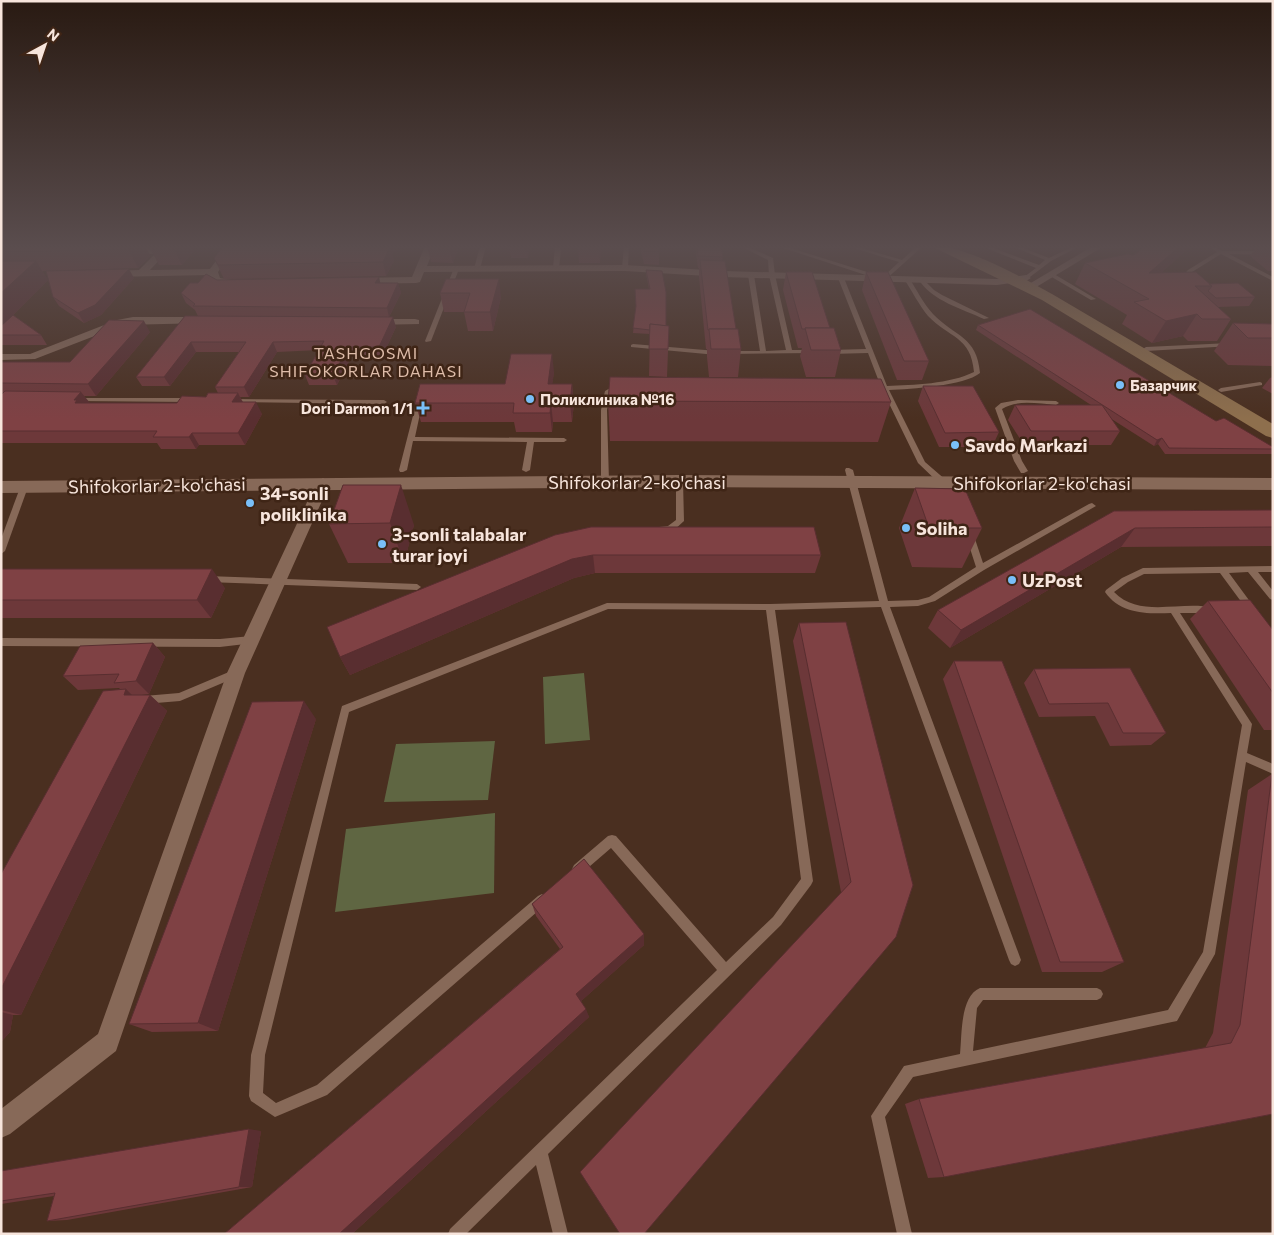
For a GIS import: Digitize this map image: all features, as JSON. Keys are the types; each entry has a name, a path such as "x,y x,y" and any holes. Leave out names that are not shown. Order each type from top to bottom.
{"main road":[{"path":"1062,304 1273,432"},
{"path":"1065,304 1273,421"}],"street":[{"path":"1,357 31,357 108,326 133,320 220,320"},
{"path":"356,322 415,322"},
{"name":"Shifokorlar 2-ko'chasi","path":"1,472 260,469 526,470 679,481 851,476 930,470 1273,471"},
{"name":"Shifokorlar 2-ko'chasi","path":"1,487 605,477 851,476 949,487 1273,484"},
{"path":"1,1125 107,1042 236,673 323,483"}],"lane":[{"path":"428,340 442,304"},
{"path":"755,304 763,352"},
{"path":"778,304 789,352"},
{"path":"852,304 885,389 922,462 949,487"},
{"path":"866,389 885,389 956,379 972,376 977,373 976,356 971,347 934,319 922,304"},
{"path":"957,304 986,318"},
{"path":"1146,349 1235,344"},
{"path":"633,346 701,353 816,352"},
{"path":"825,352 870,351"},
{"path":"1221,390 1260,384"},
{"path":"605,477 604,410 608,392 610,390 633,388"},
{"path":"403,470 424,393"},
{"path":"71,400 198,400"},
{"path":"227,401 384,402"},
{"path":"1024,471 1018,461 998,408 1003,404 1011,403 1056,403"},
{"path":"885,406 894,406"},
{"path":"604,410 613,410"},
{"path":"410,439 564,440"},
{"path":"526,470 531,439"},
{"path":"851,476 884,603 1014,960"},
{"path":"650,530 670,529 680,521 679,481"},
{"path":"1,551 24,487"},
{"path":"552,891 322,1090 275,1110 256,1096 258,1055 345,709 607,606 770,607 918,603 932,599 981,568 1092,506"},
{"path":"966,523 981,568"},
{"path":"1250,570 1273,597"},
{"path":"1222,610 1144,610 1123,606 1109,592 1125,580 1143,571 1273,570"},
{"path":"1223,571 1250,612"},
{"path":"200,578 417,587"},
{"path":"456,1234 777,921 807,881 770,607"},
{"path":"905,1234 878,1116 909,1071 1172,1016 1210,954 1247,724 1173,610"},
{"path":"1,642 220,643 251,640"},
{"path":"135,701 180,697 236,673"},
{"path":"1242,756 1273,769"},
{"path":"567,878 612,840 725,970"},
{"path":"966,1059 971,1006 980,994 1097,994"},
{"path":"540,1152 561,1234"}],"green space":[{"path":"584,673 590,740 545,744 543,677"},
{"path":"495,741 488,800 384,802 396,744"},
{"path":"495,813 494,893 335,912 346,829"}],"building":[{"path":"63,304 96,304 95,305 78,313"},
{"path":"195,304 389,304 387,308 193,306"},
{"path":"467,304 492,304 490,312 464,312"},
{"path":"636,304 666,304 666,326 650,324 650,330 633,328"},
{"path":"705,304 732,304 736,329 708,330"},
{"path":"795,304 822,304 830,328 802,329"},
{"path":"880,304 903,304 929,361 904,361"},
{"path":"1137,304 1214,304 1231,319 1202,319 1197,314 1166,321"},
{"name":"Базарчик","path":"1030,309 1216,421 1224,418 1273,447 1273,449 1169,448 1162,438 1157,440 978,325"},
{"path":"13,315 41,335 1,335 1,326"},
{"path":"185,316 393,317 379,347 348,347 333,376 305,375 324,341 273,342 244,387 215,387 246,342 191,342 164,377 136,377"},
{"path":"109,320 144,321 88,384 1,383 1,362 70,362"},
{"path":"1233,323 1273,324 1273,338 1248,338"},
{"path":"650,324 669,326 668,349 649,349"},
{"path":"805,328 834,328 841,350 811,350"},
{"path":"709,329 738,329 741,349 711,349"},
{"path":"511,354 552,354 548,384 572,384 570,403 551,403 550,413 513,413 514,403 415,403 420,384 505,384"},
{"path":"610,377 881,379 891,402 608,401"},
{"path":"923,386 973,386 999,432 945,433"},
{"path":"5,391 81,392 74,400 77,400 75,403 177,403 182,396 206,397 208,393 238,393 232,402 256,402 238,433 192,433 189,437 153,437 157,431 1,431 1,395"},
{"path":"1015,405 1102,405 1120,431 1031,431"},
{"path":"343,485 401,485 390,523 329,524"},
{"path":"915,488 965,489 982,528 929,528"},
{"path":"1273,510 1273,527 1135,528 961,630 938,610 1114,511"},
{"path":"591,527 814,527 821,555 593,555 572,559 340,657 327,627 555,535"},
{"path":"1,569 212,569 197,600 1,600"},
{"path":"1250,600 1273,630 1273,693 1208,601"},
{"path":"846,622 913,885 896,937 644,1234 620,1234 580,1172 851,882 799,623"},
{"path":"153,643 136,681 114,683 119,674 63,676 80,646"},
{"path":"954,661 1002,661 1124,962 1060,962"},
{"path":"1130,668 1166,733 1123,733 1108,703 1049,704 1034,669"},
{"path":"126,689 124,695 150,695 1,989 1,874 103,691"},
{"path":"304,701 198,1023 129,1024 252,702"},
{"path":"1272,774 1273,1114 944,1177 919,1099 1231,1043 1240,1025"},
{"path":"584,859 644,934 576,994 586,1009 339,1234 224,1234 563,947 532,904"},
{"path":"249,1129 239,1187 47,1221 55,1193 1,1201 1,1171"}],"place":[{"name":"Базарчик","path":"1120,385"},
{"name":"Поликлиника №16","path":"530,399"},
{"name":"Dori Darmon 1/1","path":"423,408"},
{"name":"Savdo Markazi","path":"955,445"},
{"name":"34-sonli poliklinika","path":"250,503"},
{"name":"Soliha","path":"906,528"},
{"name":"3-sonli talabalar turar joyi","path":"382,544"},
{"name":"UzPost","path":"1012,580"}],"district":[{"name":"TASHGOSMI SHIFOKORLAR DAHASI","path":"366,361"}]}
